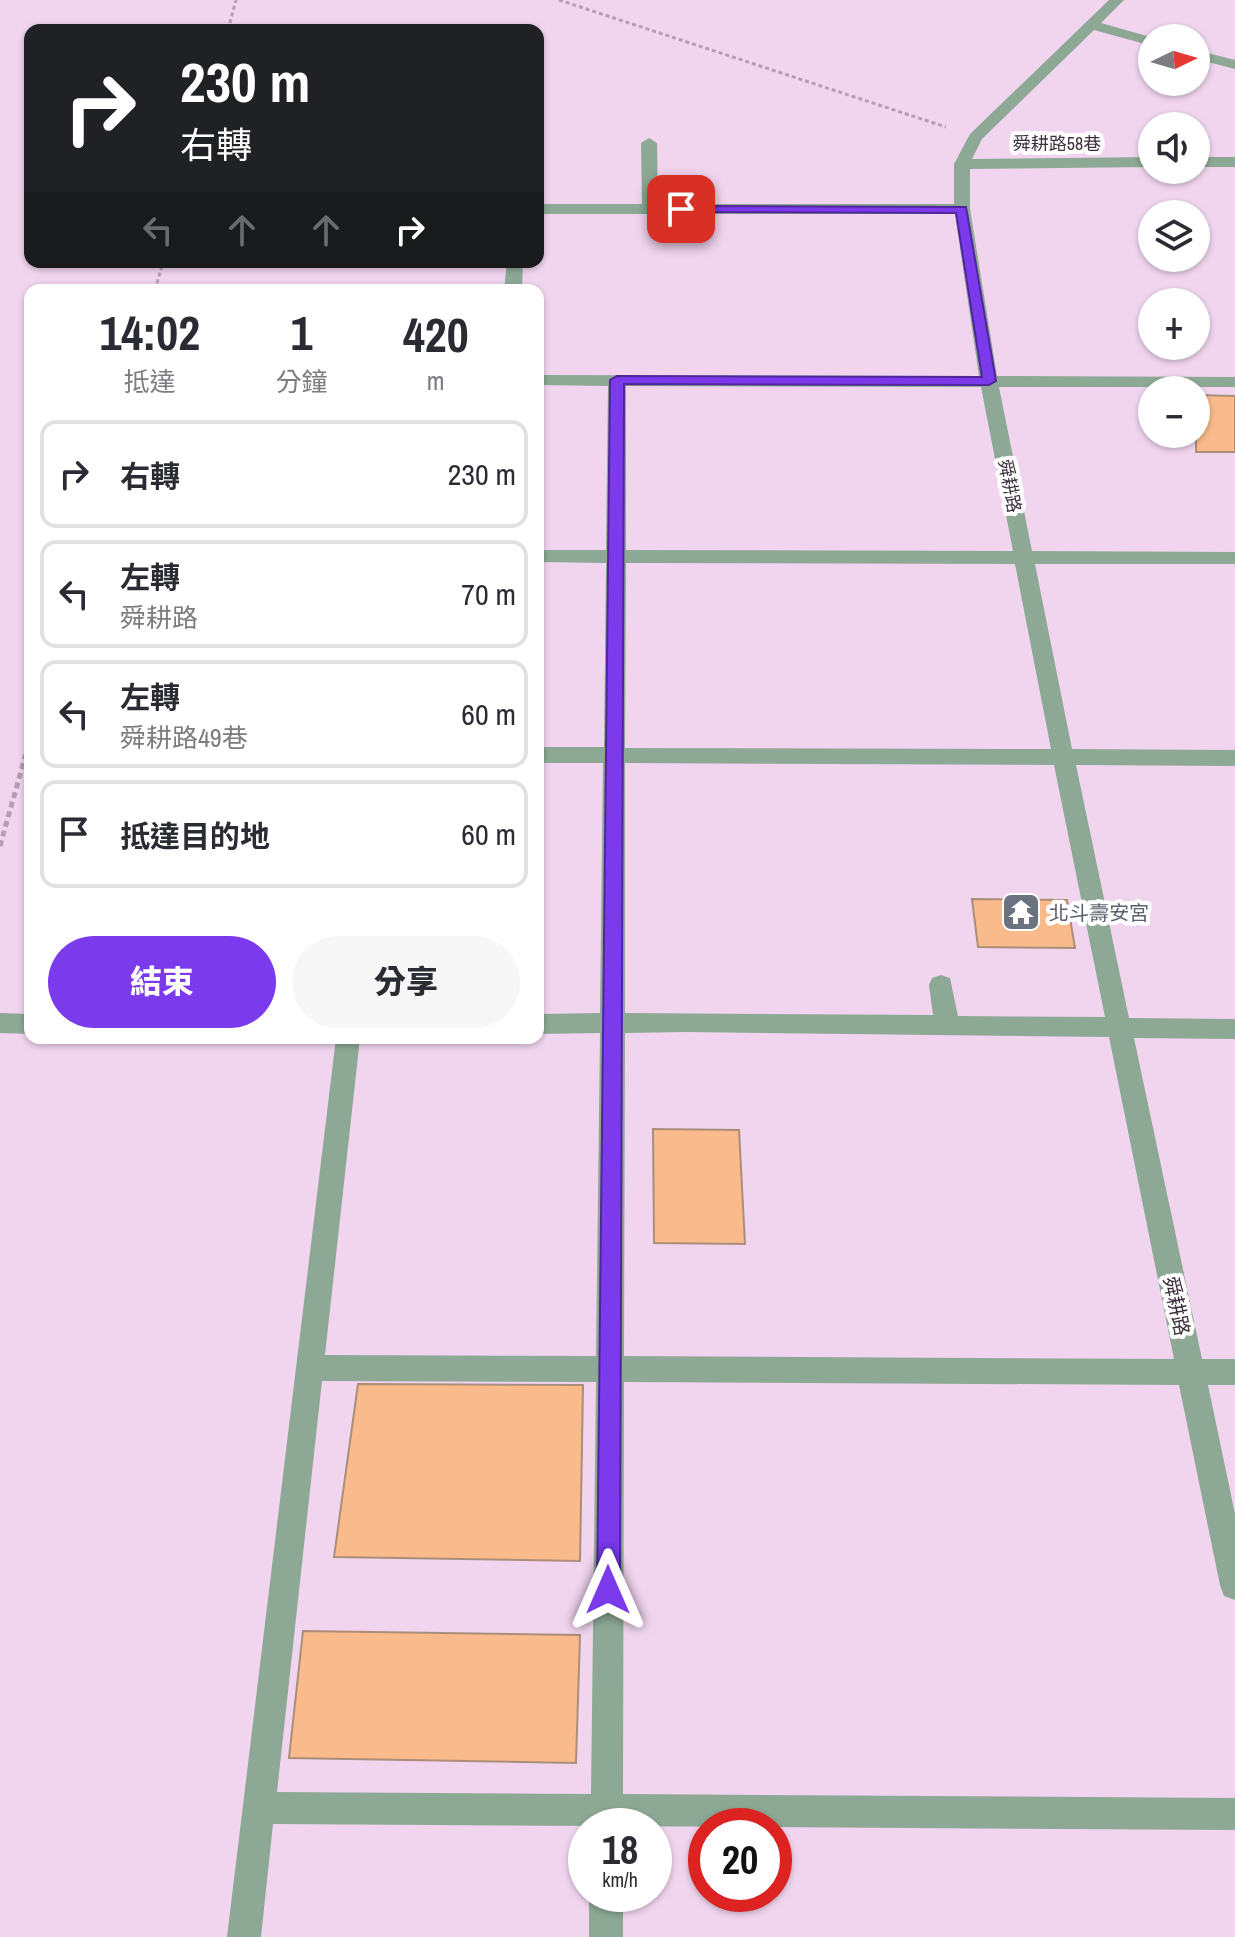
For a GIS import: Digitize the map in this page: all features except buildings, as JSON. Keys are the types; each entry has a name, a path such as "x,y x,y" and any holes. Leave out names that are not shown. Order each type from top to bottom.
{"street":[{"name":"舜耕路","path":"1117,0 975,137 962,164 962,209 989,381 1063,757 1235,1585"},
{"path":"1089,24 1138,38"},
{"path":"1210,58 1235,65"},
{"path":"649,143 650,209"},
{"name":"舜耕路58巷","path":"962,164 1138,162"},
{"path":"1210,162 1235,162"},
{"path":"544,209 962,209"},
{"path":"544,380 1235,382"},
{"path":"607,1808 617,380"},
{"path":"544,556 1235,558"},
{"path":"544,755 1235,758"},
{"path":"941,985 947,1026"},
{"path":"0,1023 24,1024"},
{"path":"544,1024 1235,1029"},
{"path":"244,1937 347,1044"},
{"path":"310,1368 1235,1372"},
{"path":"259,1808 568,1817"},
{"path":"672,1818 1235,1814"},
{"path":"606,1912 606,1937"}],"path":[{"path":"230,24 236,0"},
{"path":"559,0 975,137"},
{"path":"0,846 24,760"}],"place":[{"name":"北斗壽安宮","path":"1021,912"}],"route":[{"path":"608,1590 617,380 989,381 962,209 681,209"}]}
